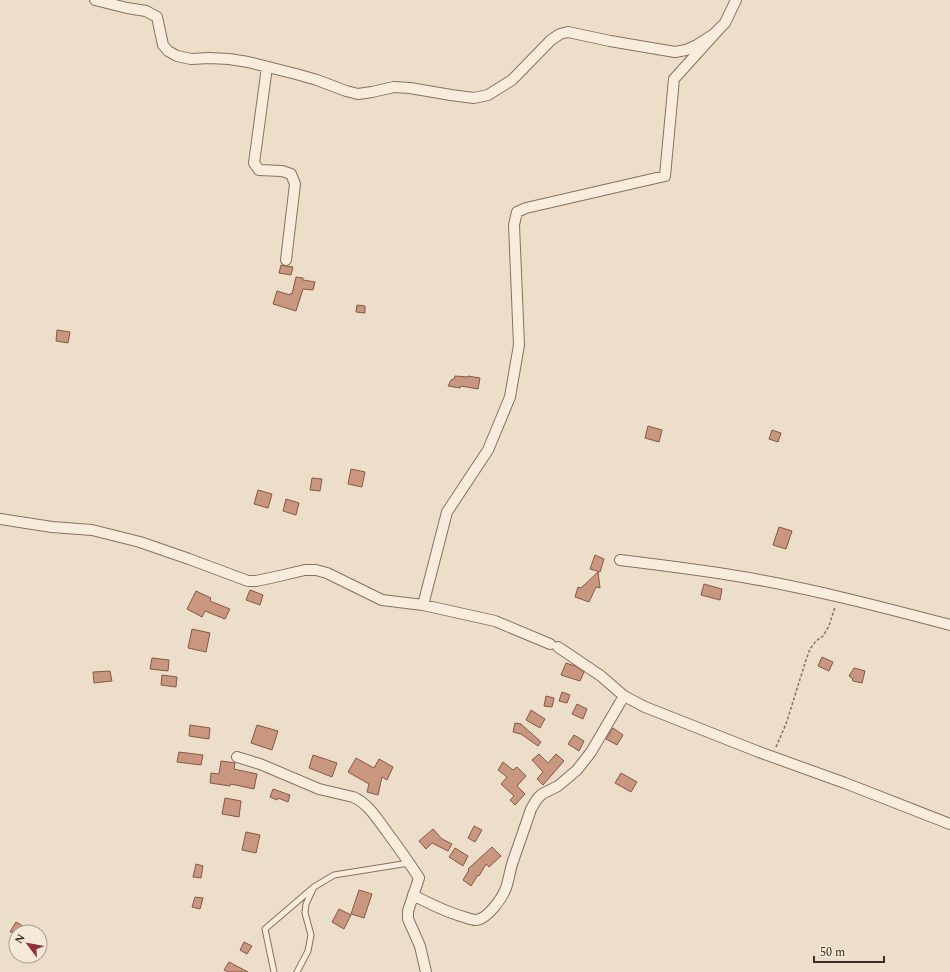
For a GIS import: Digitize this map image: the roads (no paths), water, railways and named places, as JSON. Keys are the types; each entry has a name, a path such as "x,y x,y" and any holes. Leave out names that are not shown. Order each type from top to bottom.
{"street":[{"path":"95,0 146,11 157,17 163,45 168,51 177,56 192,59 229,59 248,62 310,78 358,94 394,87 474,98 488,95 512,80 551,40 560,34 568,32 675,52 686,50 697,46 714,34 725,23 736,0"},
{"path":"423,605 447,512 488,450 510,397 519,345 514,225 517,212 526,208 665,176 674,79 720,28"},
{"path":"267,67 254,163 258,170 282,171 291,174 295,184 286,260"},
{"path":"0,519 52,527 92,530 140,542 248,581 274,578 305,570 316,570 327,573 382,600 423,605 495,621 554,645 601,676 624,696 645,707 777,759 845,783 950,824"},
{"path":"620,560 742,577 801,588 950,625"},
{"path":"414,895 444,911 475,920 484,918 501,898 505,889 511,866 537,798 558,786 577,770 591,752 624,696"},
{"path":"237,757 260,764 319,788 353,796 363,802 375,816 419,878 408,911 408,919 420,946 426,972"}],"lane":[{"path":"274,972 266,929 314,887 334,875 409,863"},
{"path":"297,972 308,951 311,935 306,913 306,904 314,887"}]}
